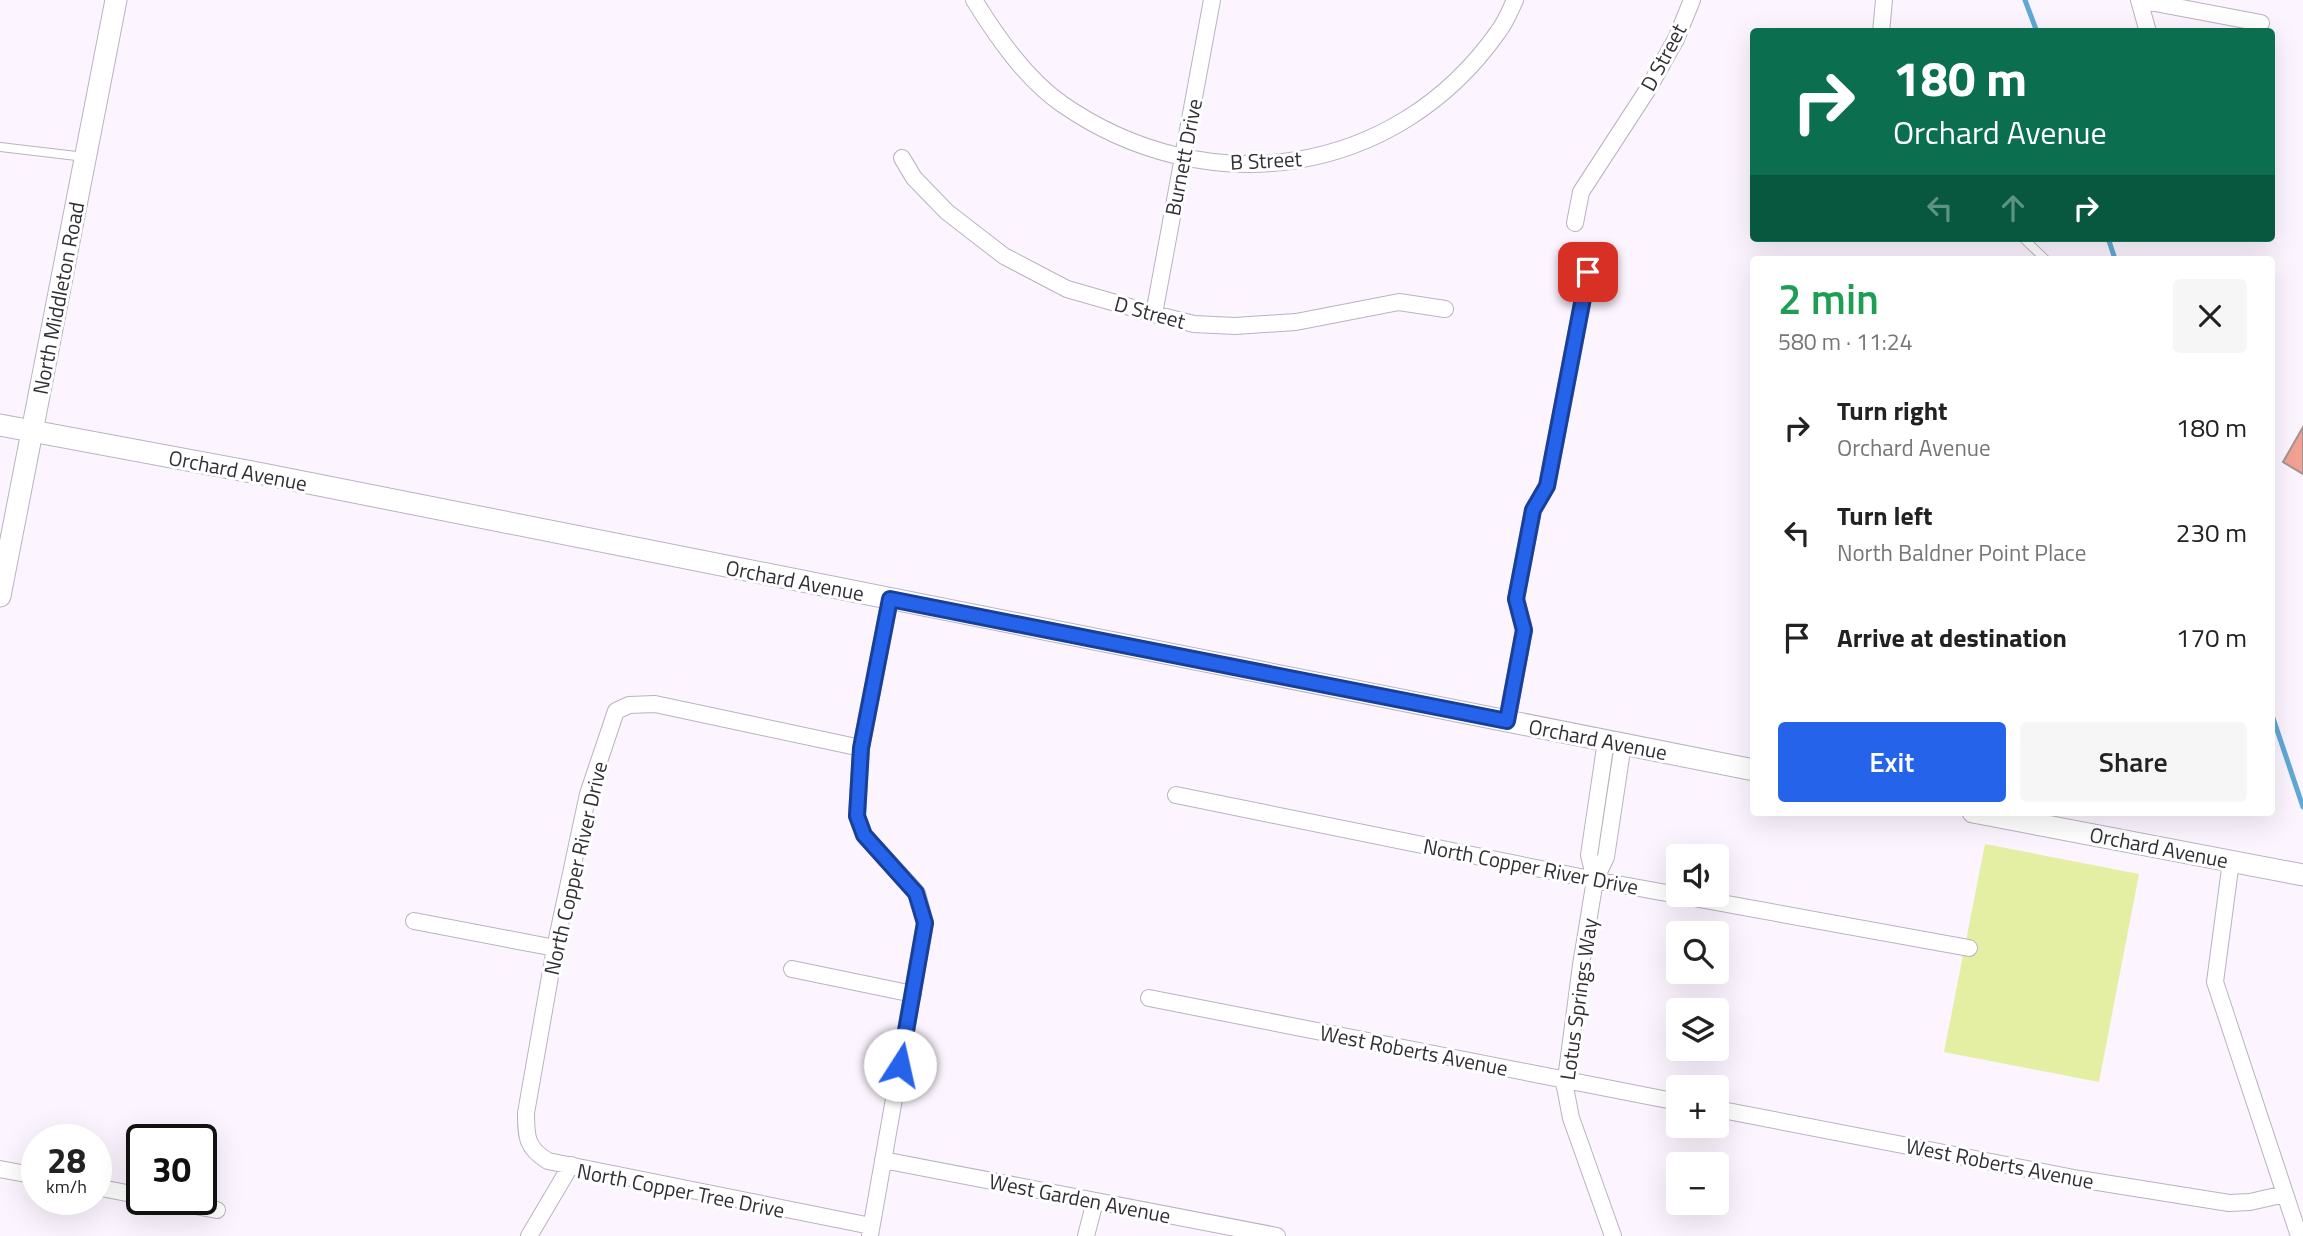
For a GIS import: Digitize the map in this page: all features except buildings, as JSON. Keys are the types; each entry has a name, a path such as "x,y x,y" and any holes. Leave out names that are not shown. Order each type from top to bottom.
{"street":[{"name":"North Middleton Road","path":"0,596 116,0"},
{"name":"B Street","path":"974,0 1012,57 1061,103 1118,138 1183,159 1242,165 1302,160 1360,143 1413,116 1460,78 1498,32 1515,0"},
{"name":"Burnett Drive","path":"1154,314 1212,0"},
{"name":"D Street","path":"1575,223 1581,192 1648,89 1676,39 1692,0"},
{"path":"1881,28 1884,0"},
{"path":"2147,28 2139,0 2261,23"},
{"name":"D Street","path":"902,158 914,178 947,212 1004,256 1067,289 1154,314 1194,324 1235,326 1296,322 1399,302 1445,309"},
{"path":"1507,721 1524,630 1516,599 1533,510 1547,486 1588,272"},
{"name":"Orchard Avenue","path":"0,425 263,474 1750,768"},
{"name":"North Copper Tree Drive","path":"529,1236 571,1165 870,1231 925,923 916,893 864,835 857,816 861,748 890,599"},
{"name":"North Copper River Drive","path":"571,1165 548,1161 535,1153 526,1136 526,1113 555,948 588,794 616,711 629,705 655,704 861,748"},
{"name":"Lotus Springs Way","path":"1613,1236 1571,1118 1565,1087 1595,880 1589,855 1614,742"},
{"name":"North Copper River Drive","path":"1177,795 1595,880 1969,948"},
{"name":"Orchard Avenue","path":"1994,816 2303,875"},
{"path":"2231,861 2215,982 2299,1236"},
{"path":"414,921 555,948"},
{"path":"792,969 913,994"},
{"name":"West Roberts Avenue","path":"1149,998 1666,1099"},
{"name":"West Roberts Avenue","path":"1729,1111 2079,1179 2230,1203 2250,1202 2285,1194"},
{"name":"West Garden Avenue","path":"883,1160 1277,1236"},
{"path":"0,1169 21,1173"},
{"path":"1086,1236 1095,1201"}],"lane":[{"path":"0,147 85,157"},
{"path":"2027,242 2042,256"}],"green space":[{"path":"1985,844 2139,874 2099,1082 1944,1052"}],"waterway":[{"path":"2025,0 2036,28"},
{"path":"2109,242 2114,256"},
{"path":"2275,724 2303,807"}],"route":[{"path":"900,1065 925,923 916,893 864,835 857,816 861,748 890,599 1507,721 1524,630 1516,599 1533,510 1547,486 1588,272"}]}
